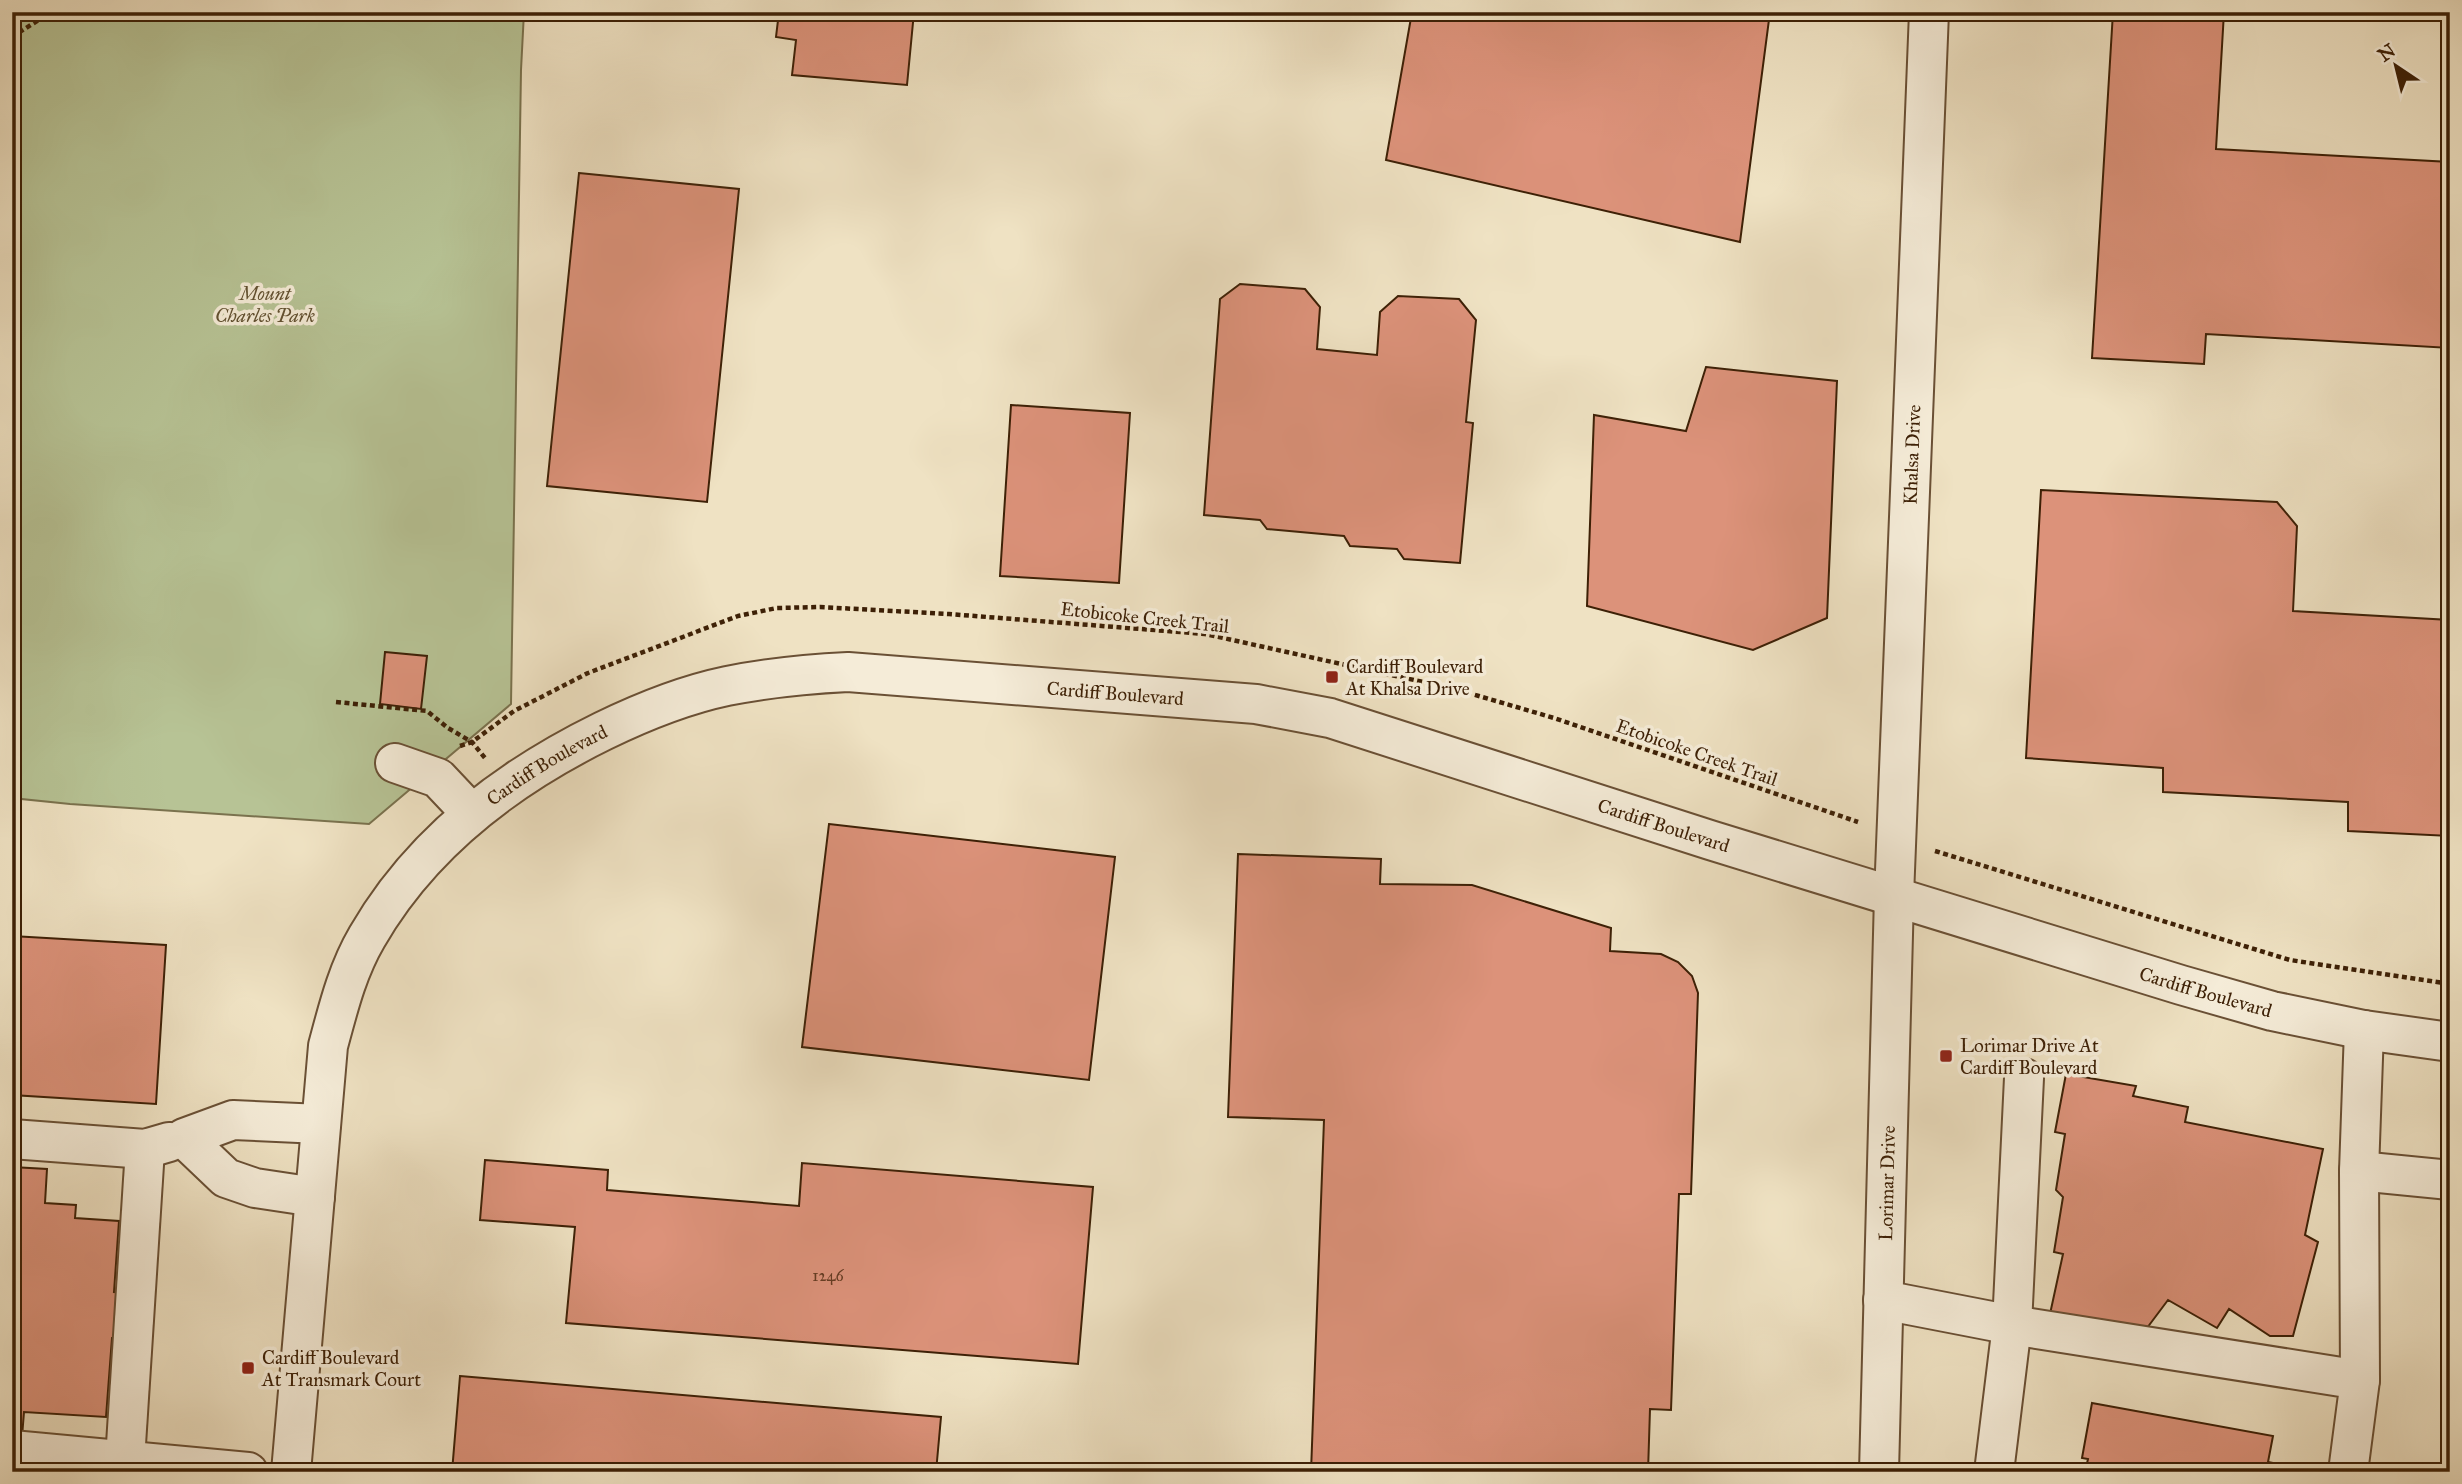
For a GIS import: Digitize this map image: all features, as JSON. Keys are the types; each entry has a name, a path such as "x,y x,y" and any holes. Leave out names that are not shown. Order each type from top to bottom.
{"street":[{"name":"Khalsa Drive","path":"1895,896 1929,12"},
{"name":"Cardiff Boulevard","path":"291,1472 328,1046 343,990 366,938 398,889 432,850 471,813 508,785 568,749 630,718 684,698 765,679 848,671 1256,704 1330,718 1710,840 2181,985 2272,1011 2364,1030 2450,1042"},
{"path":"395,763 438,778 471,813"},
{"name":"Lorimar Drive","path":"1879,1472 1895,896"},
{"path":"2348,1472 2360,1380 2359,1171 2364,1030"},
{"path":"1994,1472 2012,1325 2024,1078"},
{"path":"12,1139 145,1149 233,1120 321,1124"},
{"path":"184,1138 226,1178 255,1188 315,1197"},
{"path":"125,1460 145,1149"},
{"path":"2359,1171 2450,1180"},
{"path":"1883,1300 2012,1325 2360,1380"},
{"path":"12,1450 248,1472"}],"path":[{"path":"12,37 51,12"},
{"name":"Etobicoke Creek Trail","path":"514,711 589,673 738,616 777,608 820,607 985,616 1205,634 1455,689 1554,718 1812,806"},
{"path":"336,702 427,711 472,742 508,785"},
{"path":"1958,860 2290,961 2450,984"}],"green space":[{"name":"Mount Charles Park","path":"12,12 524,12 511,704 369,824 12,798"}],"building":[{"path":"779,12 914,12 907,85 792,75 796,40 776,37"},
{"path":"1412,12 1770,12 1740,242 1386,160"},
{"path":"2113,12 2224,12 2216,149 2450,162 2450,348 2206,334 2204,364 2092,358"},
{"path":"579,173 739,189 707,502 547,486"},
{"path":"1240,284 1305,289 1320,307 1317,349 1377,355 1380,312 1398,296 1459,299 1476,320 1466,422 1473,423 1460,563 1404,559 1397,549 1350,546 1344,536 1267,529 1260,520 1204,515 1220,299"},
{"path":"1706,367 1837,381 1827,618 1753,650 1587,606 1594,415 1686,431"},
{"path":"1011,405 1130,413 1119,583 1000,576"},
{"path":"2041,490 2277,502 2297,526 2293,611 2450,620 2450,836 2348,831 2348,802 2163,792 2163,768 2026,758"},
{"path":"385,652 427,656 421,709 380,704"},
{"path":"829,824 1115,857 1089,1080 802,1047"},
{"path":"1238,854 1381,859 1380,884 1472,885 1611,928 1610,951 1661,954 1678,962 1692,976 1698,993 1691,1194 1679,1194 1671,1410 1650,1409 1648,1472 1311,1472 1324,1120 1228,1117"},
{"path":"12,936 166,945 156,1104 12,1095"},
{"path":"2066,1074 2136,1086 2133,1096 2188,1107 2185,1122 2323,1149 2305,1235 2318,1242 2293,1336 2270,1336 2229,1309 2217,1328 2168,1300 2144,1332 2050,1314 2063,1254 2054,1252 2063,1197 2056,1190 2065,1134 2055,1132"},
{"path":"485,1160 608,1170 607,1190 799,1206 802,1163 1093,1187 1078,1364 566,1323 575,1227 480,1220"},
{"path":"12,1167 47,1169 45,1203 76,1205 75,1218 119,1221 114,1292 127,1293 123,1339 112,1338 106,1417 24,1412 22,1437 12,1436"},
{"path":"460,1376 941,1417 936,1472 452,1472"},
{"path":"2092,1403 2273,1436 2268,1462 2319,1472 2085,1472 2088,1459 2082,1458"}],"place":[{"name":"Cardiff Boulevard At Khalsa Drive","path":"1332,677"},
{"name":"Lorimar Drive At Cardiff Boulevard","path":"1946,1056"},
{"name":"Cardiff Boulevard At Transmark Court","path":"248,1368"}]}
